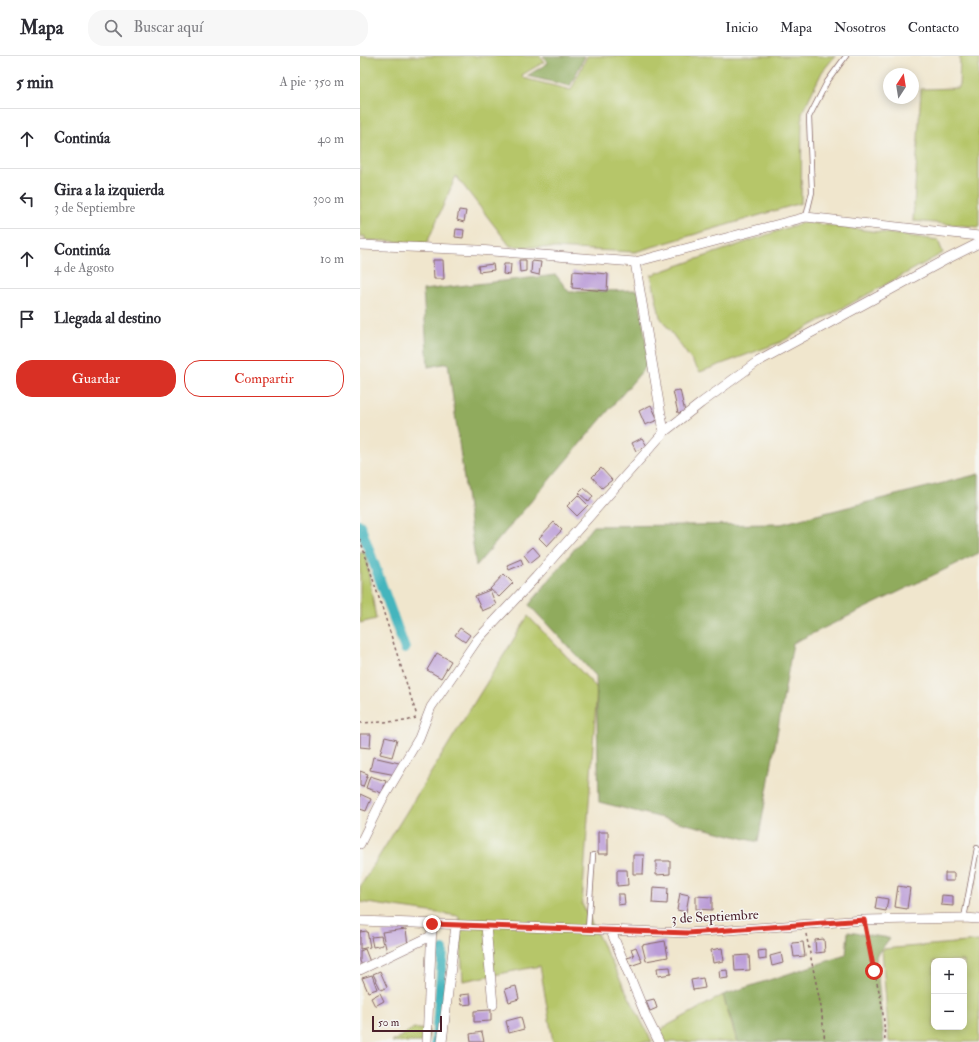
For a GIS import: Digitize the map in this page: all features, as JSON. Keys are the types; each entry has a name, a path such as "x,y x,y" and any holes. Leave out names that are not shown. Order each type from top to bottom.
{"street":[{"path":"360,245 478,250 635,262 806,217 979,236"},
{"path":"360,844 381,802 419,738 431,707 478,640 536,577 664,432 757,362 979,243"},
{"path":"635,262 664,432"},
{"name":"3 de Septiembre","path":"360,921 688,933 864,920 979,919"},
{"path":"427,1042 432,924"},
{"path":"442,1042 454,925"},
{"path":"486,926 493,1005"},
{"path":"611,931 646,1016 659,1042"},
{"path":"360,970 431,936"}],"lane":[{"path":"806,217 812,192 809,117 827,82 846,56"},
{"path":"964,918 977,848"},
{"path":"588,930 594,855"}],"path":[{"path":"360,539 418,718 406,722 360,723"},
{"path":"864,920 881,999 885,1042"},
{"path":"804,924 821,1007 825,1042"}],"green space":[{"path":"360,56 540,56 544,62 522,75 523,78 571,90 587,56 835,56 822,72 802,113 801,203 635,252 510,246 456,176 427,243 365,240 365,236 360,237"},
{"path":"543,56 585,56 570,86 527,76 548,63"},
{"path":"960,56 979,56 979,227 913,221 921,89 959,88"},
{"path":"804,222 938,240 943,253 781,342 700,372 660,317 651,275"},
{"path":"556,275 569,292 638,290 649,363 476,566 448,363 428,367 423,290"},
{"path":"979,474 979,553 793,643 758,842 599,802 596,676 529,605 593,526 781,524"},
{"path":"365,551 376,619 360,623 360,552"},
{"path":"528,616 597,688 582,904 652,1042 553,1042 540,966 463,981 459,916 360,902 360,887"},
{"path":"848,932 890,938 876,956 884,1042 738,1042 723,995 846,955"},
{"path":"979,941 979,1042 889,1042 882,949"},
{"path":"723,995 737,1042 655,1042 654,1033"},
{"path":"414,1028 429,1031 427,1042 392,1042"}],"building":[{"path":"459,210 466,211 464,222 457,220"},
{"path":"456,229 464,230 463,238 455,237"},
{"path":"433,260 443,260 444,279 434,279"},
{"path":"519,260 526,260 526,271 520,272"},
{"path":"532,261 541,262 539,275 531,273"},
{"path":"493,264 494,270 479,272 478,266"},
{"path":"504,264 511,264 510,275 503,274"},
{"path":"573,271 608,274 607,291 572,288"},
{"path":"680,390 685,412 678,413 673,391"},
{"path":"651,405 658,420 645,425 639,411"},
{"path":"642,438 647,446 636,451 632,443"},
{"path":"601,468 612,480 602,488 592,477"},
{"path":"584,488 593,496 589,502 579,493"},
{"path":"578,495 588,505 577,516 567,506"},
{"path":"554,522 562,530 547,546 539,538"},
{"path":"533,547 540,555 530,563 524,555"},
{"path":"521,559 523,564 509,570 507,565"},
{"path":"504,574 513,583 499,597 490,589"},
{"path":"490,590 496,605 482,611 475,596"},
{"path":"460,628 470,635 465,642 455,635"},
{"path":"437,653 451,661 441,678 427,670"},
{"path":"360,734 371,734 370,748 360,747"},
{"path":"385,737 397,740 392,757 380,754"},
{"path":"373,757 399,763 396,775 370,770"},
{"path":"360,771 368,774 363,787 360,786"},
{"path":"370,776 386,781 382,793 366,788"},
{"path":"360,794 371,799 366,811 360,809"},
{"path":"598,832 608,832 608,854 598,854"},
{"path":"633,855 644,855 643,874 633,874"},
{"path":"656,861 670,861 670,874 656,875"},
{"path":"617,870 627,870 628,885 617,886"},
{"path":"945,873 954,873 954,881 945,881"},
{"path":"898,886 910,888 907,909 895,907"},
{"path":"653,887 668,888 667,904 652,903"},
{"path":"680,893 689,895 686,912 677,910"},
{"path":"618,894 624,894 625,904 618,905"},
{"path":"942,895 953,896 953,906 941,905"},
{"path":"696,896 712,897 712,910 696,909"},
{"path":"877,897 888,899 886,911 875,909"},
{"path":"406,929 408,946 387,952 382,932"},
{"path":"367,931 370,947 360,949 360,932"},
{"path":"381,936 383,945 373,947 371,937"},
{"path":"824,939 825,952 816,953 815,940"},
{"path":"665,941 668,957 646,961 642,945"},
{"path":"803,942 805,956 794,957 792,943"},
{"path":"636,947 642,962 630,966 627,958 634,956 631,949"},
{"path":"722,948 724,961 713,963 711,950"},
{"path":"365,949 370,962 362,966 360,961 360,951"},
{"path":"766,950 766,959 759,960 758,951"},
{"path":"781,953 783,963 772,966 770,956"},
{"path":"749,955 750,970 735,971 734,956"},
{"path":"670,967 671,974 658,976 657,968"},
{"path":"727,970 728,978 720,979 719,971"},
{"path":"380,971 387,987 381,990 373,974"},
{"path":"372,975 377,989 368,992 362,978"},
{"path":"703,978 705,988 693,990 691,980"},
{"path":"516,986 519,999 509,1002 505,989"},
{"path":"380,993 384,1001 375,1006 371,998"},
{"path":"470,994 471,1004 462,1005 460,995"},
{"path":"654,999 657,1008 650,1011 646,1001"},
{"path":"491,1010 491,1021 474,1022 474,1011"},
{"path":"521,1017 524,1029 509,1033 506,1021"},
{"path":"482,1032 484,1042 471,1042 470,1034"}],"waterway":[{"path":"360,525 405,649"},
{"path":"436,1042 443,950"}],"route":[{"path":"432,924 688,933 864,920 874,971"}]}
